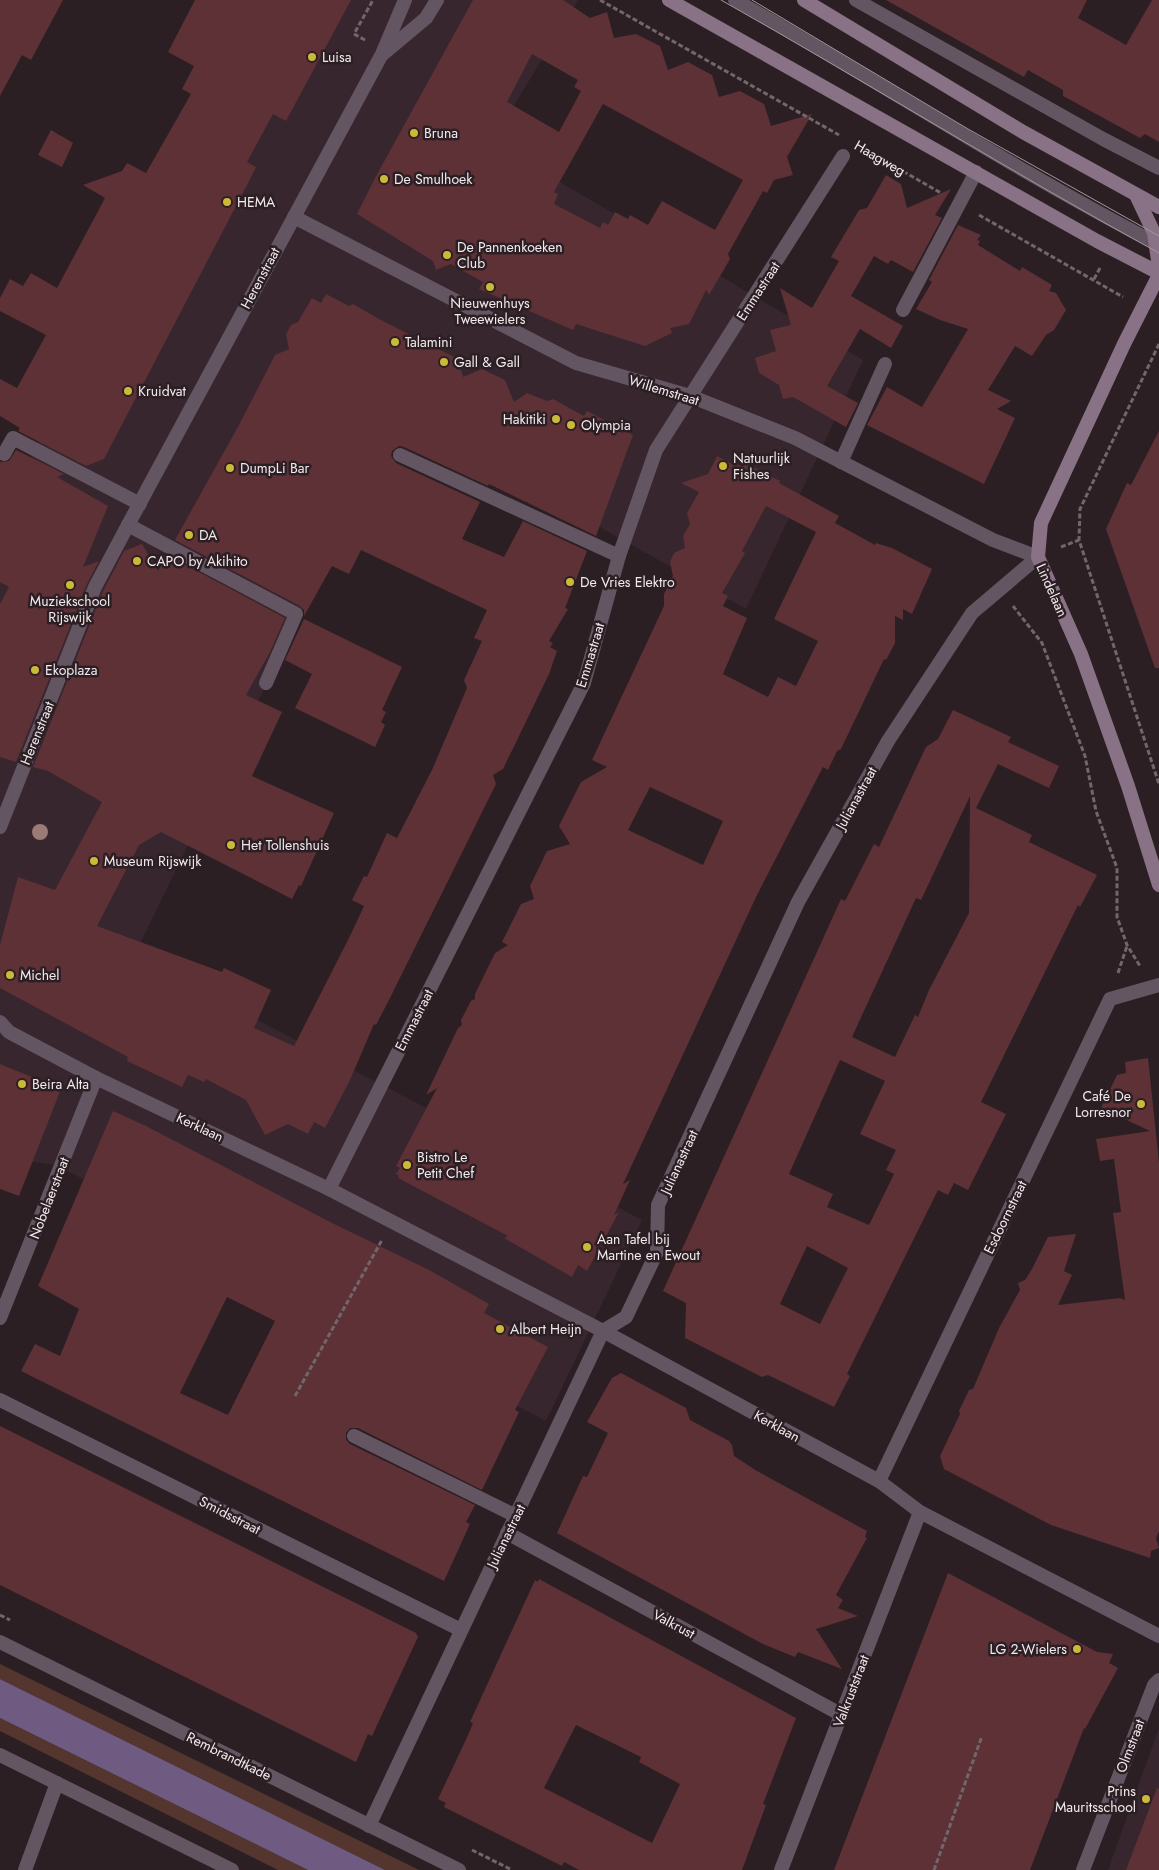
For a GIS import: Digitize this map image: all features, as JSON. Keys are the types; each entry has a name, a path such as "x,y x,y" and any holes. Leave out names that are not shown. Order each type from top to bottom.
{"main road":[{"path":"669,0 1159,274"},
{"path":"804,0 1023,132 1137,197 1159,207"},
{"path":"1137,197 1154,234 1159,267"},
{"name":"Lindelaan","path":"1159,274 1041,523 1038,557 1081,654 1128,786 1159,885"}],"street":[{"name":"Herenstraat","path":"0,824 95,588 382,54 404,0"},
{"name":"Herenstraat","path":"382,54 426,18 437,0"},
{"path":"735,0 826,52 960,133 1157,244"},
{"path":"856,0 1103,139 1159,168"},
{"name":"Emmastraat","path":"330,1189 584,683 618,556 656,450 843,156"},
{"path":"903,310 976,172"},
{"name":"Willemstraat","path":"294,217 576,363 690,396 795,438 993,540 1038,557"},
{"path":"841,462 885,364"},
{"path":"4,454 13,438 140,504"},
{"path":"400,455 618,556"},
{"path":"128,525 296,614 266,683"},
{"name":"Julianastraat","path":"369,1826 603,1331 626,1317 657,1252 658,1205 798,902 888,741 966,621 972,613 1001,591 1038,557"},
{"name":"Esdoornstraat","path":"879,1481 1110,999 1156,986"},
{"name":"Kerklaan","path":"3,1028 96,1078 330,1189 603,1331 879,1481 920,1512 1159,1636"},
{"name":"Nobelaerstraat","path":"0,1318 96,1078"},
{"name":"Smidsstraat","path":"0,1400 460,1630"},
{"path":"354,1436 516,1516"},
{"name":"Valkruststraat","path":"781,1870 920,1512"},
{"name":"Valkrust","path":"507,1534 842,1715"},
{"name":"Rembrandtkade","path":"0,1642 459,1870"},
{"name":"Olmstraat","path":"1083,1870 1154,1685 1159,1680"},
{"path":"0,1755 232,1870"},
{"path":"25,1870 57,1783"}],"path":[{"name":"Haagweg","path":"600,0 841,136"},
{"name":"Haagweg","path":"858,146 1094,279 1142,309"},
{"path":"1159,344 1080,509 1079,540 1159,784"},
{"path":"1001,591 1042,643 1085,756 1096,811 1117,868 1117,917 1127,945 1156,986"},
{"path":"295,1396 392,1221"},
{"path":"934,1870 982,1736"}],"shaded area":[{"path":"264,0 578,0 492,142 863,360 746,609 398,414 134,956 642,1220 546,1421 56,1165 0,1158 0,527 114,271"},
{"path":"0,1664 419,1870 385,1870 0,1679"},
{"path":"0,1679 385,1870 308,1870 0,1718"},
{"path":"0,1718 308,1870 278,1870 0,1731"},
{"name":"Prins Mauritsschool","path":"1159,1728 1159,1870 1108,1870"}],"building":[{"path":"0,0 63,0 31,60 22,55 0,96"},
{"path":"195,0 351,0 286,121 273,114 247,162 256,167 104,459 86,466 18,431 20,428 0,416 0,379 17,388 46,335 0,311 0,298 10,279 23,286 31,273 57,288 105,198 83,185 122,171 127,163 146,173 191,94 182,89 194,66 168,52"},
{"path":"473,0 563,0 590,18 607,12 614,38 636,34 660,46 668,70 688,62 712,75 719,97 740,91 764,104 771,126 812,114 787,157 793,175 774,180 767,193 763,191 728,254 730,259 709,295 706,290 689,324 670,328 672,333 645,346 576,324 573,330 479,289 483,282 451,264 436,270 433,261 357,214","holes":["532,54 578,80 574,87 581,91 559,132 507,102","603,104 743,180 715,230 662,201 648,225 630,215 628,219 615,212 608,225 603,222 600,228 554,204 558,194 554,192"]},
{"path":"886,0 1087,0 1078,18 1126,45 1152,0 1159,0 1159,142 1145,134 1140,138 1063,96 1063,90 1028,70 1024,77"},
{"path":"51,130 73,143 62,167 38,155"},
{"path":"886,175 901,184 907,208 951,189 935,215 942,218 913,272 891,260 888,264 874,256 851,296 903,326 891,348 860,329 827,386 858,403 846,427 793,397 783,399 779,385 759,373 755,358 776,351 770,330 791,325 780,288 812,308 839,261 831,257 859,210 867,208"},
{"path":"958,225 981,235 977,240 980,241 978,245 1020,271 1022,267 1052,285 1049,291 1056,293 1066,310 1054,330 1046,335 1032,356 1015,346 988,390 1011,401 997,409 1015,418 984,484 867,425 887,387 922,407 968,329 940,320 916,309 932,282 929,280"},
{"path":"326,294 349,306 353,304 458,359 463,377 482,369 505,380 514,402 527,393 547,401 553,399 584,416 587,411 633,435 596,536 489,484 488,486 404,447 399,446 392,451 391,456 396,463 480,502 462,539 504,557 523,521 587,551 565,608 568,609 549,641 553,643 550,647 557,651 549,674 503,769 493,775 496,784 390,998 376,1025 374,1024 350,1080 325,1128 314,1122 308,1134 288,1124 265,1135 246,1100 206,1079 204,1082 188,1075 182,1087 127,1061 128,1057 0,988 0,945 18,877 55,890 102,802 48,771 33,767 103,591 124,551 142,544 158,571 167,555 285,618 270,652 246,695 282,712 252,776 334,813 301,886 299,885 292,899 161,832 139,845 97,926 222,972 224,968 271,990 254,1028 294,1046 351,934 364,906 352,900 364,876 367,877 387,833 397,838 432,770 467,688 464,680 482,641 474,638 487,610 361,550 349,574 332,566 304,616 304,610 300,606 175,540 239,425 275,355 289,349 286,334 291,325 298,322 312,298 321,303"},
{"path":"1159,431 1159,668 1155,668 1106,529 1127,483 1131,485"},
{"path":"16,450 64,474 57,477 108,506 83,567 99,561 87,584 16,762 0,757 0,604 9,587 0,582 0,462 9,461"},
{"path":"717,456 736,466 737,464 741,466 743,462 780,481 779,483 839,516 835,523 875,545 876,543 892,548 932,569 912,614 903,609 903,620 895,616 895,643 886,660 884,659 841,749 837,751 828,770 823,767 756,897 623,1184 630,1180 614,1215 619,1212 587,1271 578,1265 572,1277 504,1238 508,1236 398,1178 399,1176 396,1174 400,1168 396,1166 437,1088 426,1095 458,1028 462,1025 461,1020 471,1001 475,999 475,994 495,953 508,945 502,942 521,904 534,899 530,886 547,851 570,844 559,826 581,782 607,767 592,760 664,606 664,594 673,576 670,562 674,553 685,548 683,536 690,524 687,513 699,492 681,483 708,474","holes":["766,506 816,532 774,619 818,641 796,686 778,677 768,697 723,674 747,618 723,606 728,596 722,593 745,553 742,551","650,787 723,821 703,865 628,830"]},
{"path":"304,619 402,667 382,710 386,712 381,722 385,725 375,747 295,708 312,674 285,660"},
{"path":"953,710 1011,737 1008,742 1059,766 1049,788 998,764 976,808 1032,835 1029,842 1097,875 1080,907 1078,905 981,1102 1006,1114 968,1190 954,1183 948,1195 938,1190 847,1374 850,1376 834,1407 768,1375 762,1377 685,1338 686,1303 663,1291 841,899 845,901 874,844 879,847 926,747 938,739","holes":["970,796 969,913 929,990 918,1017 915,1015 895,1057 852,1037 916,898 921,900","840,1060 885,1081 860,1134 896,1150 886,1170 894,1174 869,1225 827,1207 833,1194 789,1174","807,1246 848,1268 820,1324 780,1304"]},
{"path":"1148,1058 1159,1162 1159,1531 1156,1538 1159,1548 1151,1551 1150,1558 1051,1525 944,1469 940,1456 969,1390 973,1389 999,1328 1020,1290 1018,1283 1025,1280 1048,1237 1076,1234 1064,1271 1072,1275 1058,1305 1120,1298 1125,1300 1113,1213 1121,1212 1114,1159 1100,1161 1096,1139 1150,1131 1101,1108 1117,1075 1126,1073 1125,1062"},
{"path":"0,1064 61,1089 19,1196 0,1189"},
{"path":"113,1111 146,1126 332,1223 429,1270 489,1304 484,1313 548,1347 515,1410 519,1412 482,1490 358,1428 350,1428 346,1433 346,1440 350,1444 475,1505 466,1522 470,1524 444,1581 21,1371 35,1344 60,1356 79,1309 38,1286","holes":["227,1297 275,1321 228,1415 180,1393"]},
{"path":"621,1373 686,1408 690,1420 729,1441 732,1445 734,1456 757,1471 867,1531 865,1537 867,1538 836,1595 843,1600 838,1608 858,1616 816,1629 842,1669 798,1652 795,1657 763,1644 557,1533 583,1476 587,1477 608,1433 587,1422 612,1378"},
{"path":"0,1426 416,1633 418,1637 372,1736 368,1734 356,1762 0,1585"},
{"path":"948,1573 1097,1652 1113,1654 1109,1663 1118,1668 1084,1728 1030,1870 834,1870"},
{"path":"539,1579 796,1718 763,1804 766,1805 742,1870 579,1870 564,1862 562,1866 444,1807 446,1803 438,1799 469,1733 473,1723 470,1722 535,1580 538,1582","holes":["576,1725 641,1757 639,1762 680,1784 652,1843 544,1788"]},
{"path":"1157,1788 1159,1789 1159,1870 1126,1870"}],"tram line":[{"path":"721,0 1159,253"},
{"path":"752,0 968,129 1159,236"}],"place":[{"name":"Luisa","path":"312,57"},
{"name":"Bruna","path":"414,133"},
{"name":"De Smulhoek","path":"384,179"},
{"name":"HEMA","path":"227,202"},
{"name":"De Pannenkoeken Club","path":"447,255"},
{"name":"Nieuwenhuys Tweewielers","path":"490,287"},
{"name":"Talamini","path":"395,342"},
{"name":"Gall & Gall","path":"444,362"},
{"name":"Kruidvat","path":"128,391"},
{"name":"Hakitiki","path":"556,419"},
{"name":"Olympia","path":"571,425"},
{"name":"Natuurlijk Fishes","path":"723,466"},
{"name":"DumpLi Bar","path":"230,468"},
{"name":"DA","path":"189,535"},
{"name":"CAPO by Akihito","path":"137,561"},
{"name":"De Vries Elektro","path":"570,582"},
{"name":"Muziekschool Rijswijk","path":"70,585"},
{"name":"Ekoplaza","path":"35,670"},
{"name":"Het Tollenshuis","path":"231,845"},
{"name":"Museum Rijswijk","path":"94,861"},
{"name":"Michel","path":"10,975"},
{"name":"Beira Alta","path":"22,1084"},
{"name":"Café De Lorresnor","path":"1141,1104"},
{"name":"Bistro Le Petit Chef","path":"407,1165"},
{"name":"Aan Tafel bij Martine en Ewout","path":"587,1247"},
{"name":"Albert Heijn","path":"500,1329"},
{"name":"LG 2-Wielers","path":"1077,1649"},
{"name":"Prins Mauritsschool","path":"1146,1799"}]}
